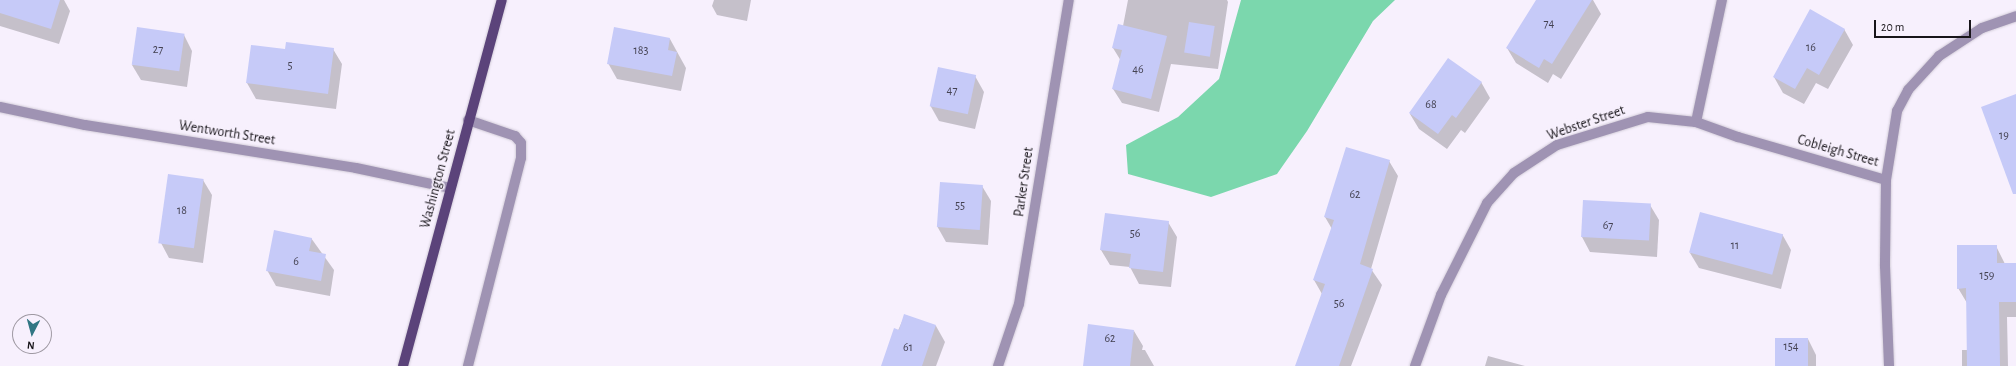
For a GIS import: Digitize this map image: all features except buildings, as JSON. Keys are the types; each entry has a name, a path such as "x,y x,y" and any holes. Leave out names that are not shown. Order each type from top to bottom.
{"main road":[{"name":"Washington Street","path":"405,365 468,120 502,0"}],"street":[{"name":"Parker Street","path":"998,366 1019,304 1069,0"},
{"path":"1696,122 1722,0"},
{"path":"1886,180 1897,111 1908,90 1939,56 1982,28 2016,16"},
{"name":"Wentworth Street","path":"0,106 84,125 356,168 450,188"},
{"name":"Webster Street","path":"1415,366 1441,295 1487,202 1514,173 1557,145 1648,117 1696,122"},
{"path":"468,120 515,136 521,143 521,158 468,366"},
{"name":"Cobleigh Street","path":"1696,122 1738,137 1886,180 1885,266 1889,366"}],"green space":[{"path":"1241,0 1395,0 1373,21 1307,131 1277,174 1211,197 1128,174 1126,145 1178,117 1219,79"}]}
